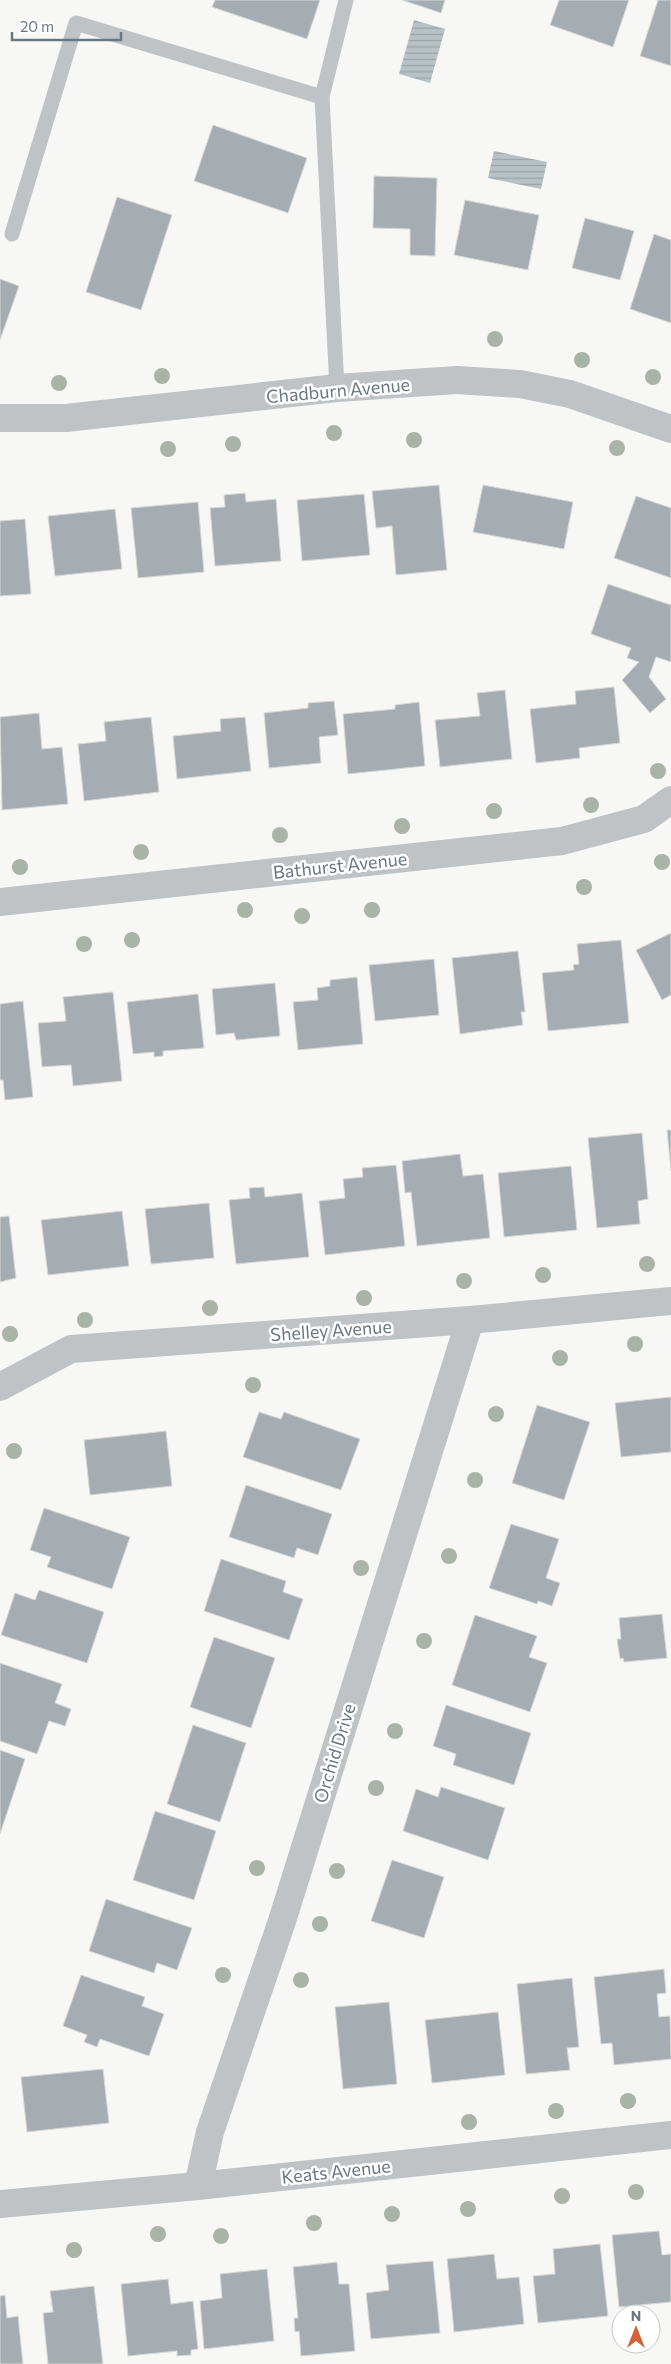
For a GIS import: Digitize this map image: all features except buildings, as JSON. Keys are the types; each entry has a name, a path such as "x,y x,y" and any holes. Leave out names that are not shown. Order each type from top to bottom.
{"street":[{"name":"Chadburn Avenue","path":"0,418 66,418 337,388 457,380 520,384 570,394 671,429"},
{"name":"Bathurst Avenue","path":"0,902 562,841 644,819 671,800"},
{"name":"Shelley Avenue","path":"0,1387 70,1349 470,1320 671,1301"},
{"name":"Orchid Drive","path":"198,2186 210,2132 282,1920 470,1320"},
{"name":"Keats Avenue","path":"0,2204 198,2186 671,2135"}],"lane":[{"path":"337,388 322,97 346,0"},
{"path":"12,234 76,23 322,97"}],"shaded area":[{"path":"414,20 445,29 430,83 399,74"},
{"path":"494,151 547,162 541,189 488,178"}]}
